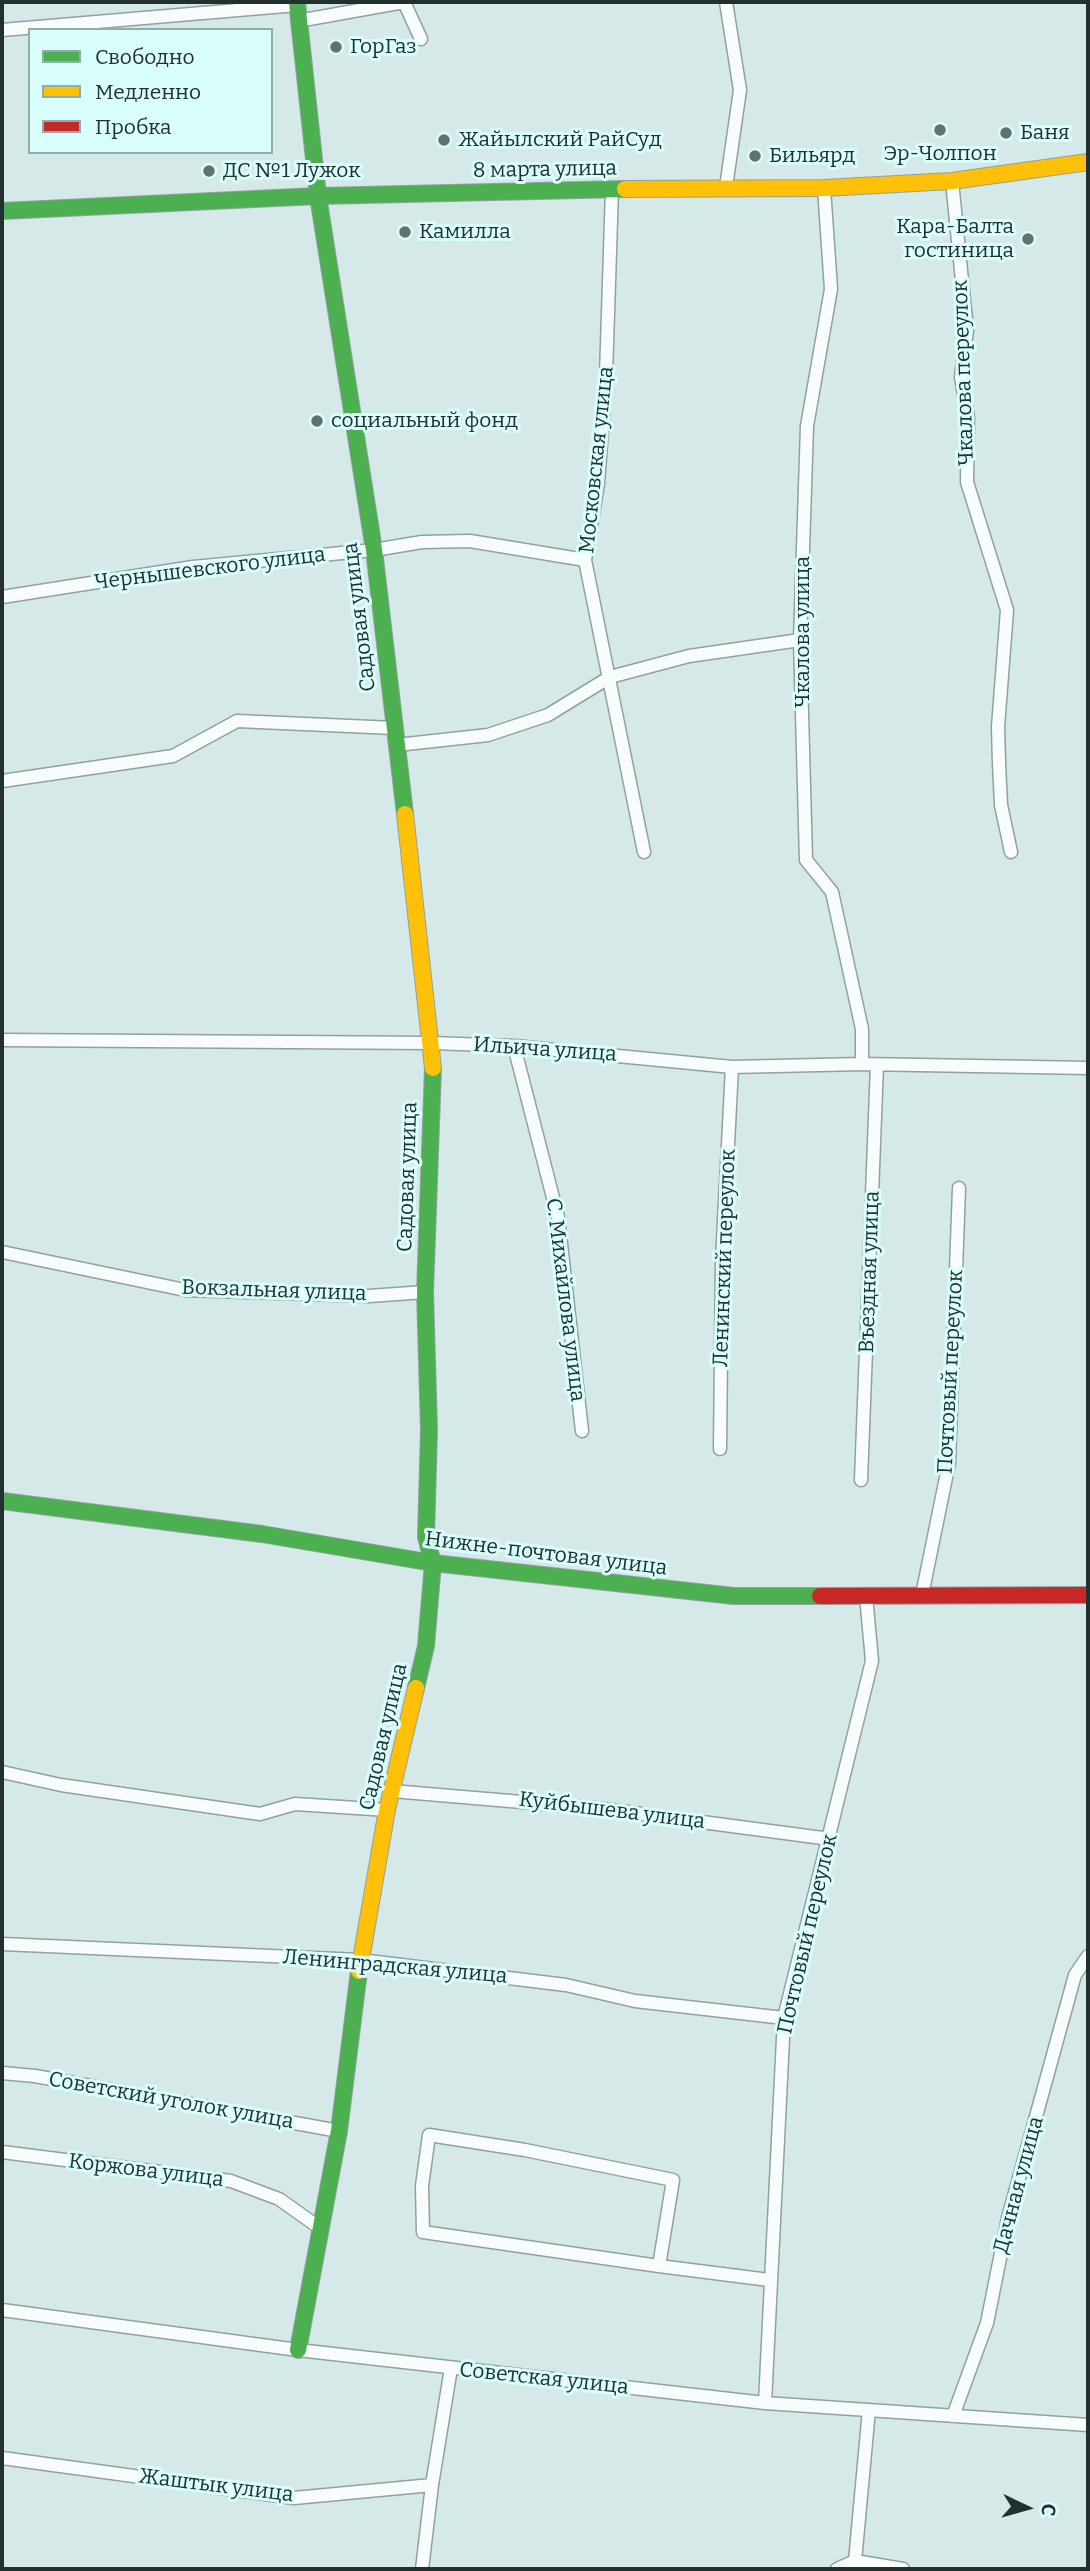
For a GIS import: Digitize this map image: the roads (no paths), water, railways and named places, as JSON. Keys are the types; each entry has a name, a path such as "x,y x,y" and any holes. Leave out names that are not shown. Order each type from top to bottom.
{"street":[{"path":"30,28 404,2 421,39"},
{"path":"726,2 740,90 726,187"},
{"name":"Садовая улица","path":"297,9 318,196 374,550 432,1043 425,1292 429,1430 426,1537 433,1563 426,1646 387,1810 360,1960 339,2131 298,2350"},
{"path":"2,30 28,28"},
{"name":"8 марта улица","path":"2,211 318,196 726,187 824,188 952,181 1088,162"},
{"name":"Чкалова переулок","path":"952,181 967,330 961,377 968,418 967,482 1007,610 999,764 1001,805 1011,852"},
{"name":"Чкалова улица","path":"824,188 831,289 807,426 800,640 806,860 832,892 862,1029 862,1065"},
{"name":"Московская улица","path":"612,189 610,316 604,402 598,484 585,560 644,852"},
{"name":"Чернышевского улица","path":"2,597 193,567 374,550 422,542 470,541 585,560"},
{"path":"397,745 488,735 548,716 610,677 689,656 800,640"},
{"path":"2,781 173,756 237,721 394,728"},
{"name":"Ильича улица","path":"2,1040 514,1046 732,1067 877,1065 1088,1068"},
{"name":"С. Михайлова улица","path":"514,1046 558,1216 582,1432"},
{"name":"Въездная улица","path":"862,1480 877,1065"},
{"name":"Ленинский переулок","path":"720,1449 722,1260 732,1067"},
{"name":"Почтовый переулок","path":"922,1595 949,1463 960,1188"},
{"name":"Вокзальная улица","path":"2,1252 185,1290 369,1296 425,1292"},
{"name":"Нижне-почтовая улица","path":"2,1501 262,1534 433,1563 734,1596 1088,1595"},
{"name":"Почтовый переулок","path":"765,2403 784,2018 872,1661 866,1596"},
{"path":"2,1772 61,1785 260,1814 295,1804 387,1810"},
{"name":"Куйбышева улица","path":"392,1791 604,1809 830,1839"},
{"name":"Ленинградская улица","path":"2,1944 360,1960 566,1985 635,2001 784,2018"},
{"name":"Дачная улица","path":"953,2416 986,2323 1008,2218 1075,1975 1088,1956"},
{"name":"Советский уголок улица","path":"2,2073 35,2076 339,2131"},
{"path":"659,2266 673,2180 525,2150 429,2135 422,2186 423,2232 659,2266 769,2280"},
{"name":"Коржова улица","path":"2,2152 231,2181 279,2199 320,2228"},
{"name":"Советская улица","path":"2,2310 298,2350 765,2403 1088,2425"},
{"path":"422,2569 451,2368"},
{"path":"855,2561 869,2410"},
{"name":"Жаштык улица","path":"2,2458 294,2498 432,2485"},
{"path":"837,2569 855,2561 900,2568"}],"place":[{"name":"ГорГаз","path":"336,47"},
{"name":"Эр-Чолпон","path":"940,130"},
{"name":"Баня","path":"1006,133"},
{"name":"Жайылский РайСуд","path":"444,140"},
{"name":"Бильярд","path":"755,156"},
{"name":"ДС №1 Лужок","path":"209,171"},
{"name":"Камилла","path":"405,232"},
{"name":"Кара-Балта гостиница","path":"1028,239"},
{"name":"социальный фонд","path":"317,421"}]}
